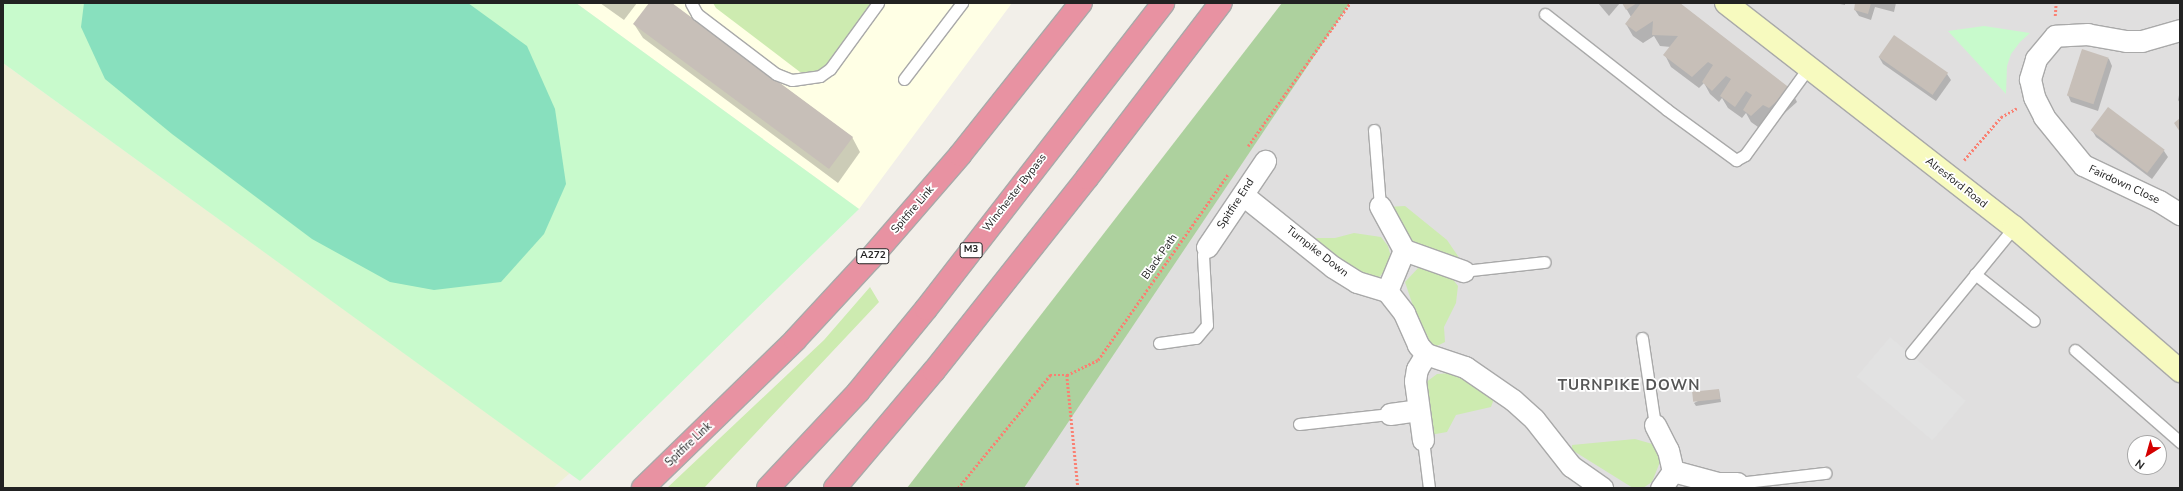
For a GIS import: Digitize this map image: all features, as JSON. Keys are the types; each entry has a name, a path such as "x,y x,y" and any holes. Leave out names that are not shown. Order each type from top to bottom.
{"highway":[{"name":"Spitfire Link","path":"643,488 790,345 870,260 960,155 1081,3"},
{"name":"Winchester Bypass","path":"768,488 858,392 921,315 1163,3"},
{"path":"835,488 934,371 1082,184 1220,3"}],"main road":[{"name":"Alresford Road","path":"1726,3 2014,227 2178,364"}],"street":[{"name":"Fairdown Close","path":"2180,30 2142,41 2126,41 2088,34 2056,36 2045,46 2032,70 2030,79 2034,97 2053,130 2083,165 2159,201 2180,214"},
{"name":"Spitfire End","path":"1207,247 1265,161"},
{"name":"Turnpike Down","path":"1243,195 1333,268 1356,282 1387,291"},
{"path":"1380,206 1404,250 1463,271"},
{"path":"1404,250 1387,291 1404,313 1418,344 1426,354 1465,368 1512,400 1534,419 1571,466 1602,488"},
{"path":"1423,440 1415,381 1417,368 1426,354"},
{"path":"1390,414 1418,410"},
{"path":"1655,425 1668,450 1673,471 1661,488"},
{"path":"1673,471 1718,483 1737,483"}],"lane":[{"path":"691,3 697,14 776,74 792,80 820,76 830,69 878,3"},
{"path":"904,79 962,3"},
{"path":"1545,14 1666,109 1736,160 1745,155 1809,67"},
{"path":"1374,130 1380,206"},
{"path":"1911,353 2014,227"},
{"path":"1159,343 1196,338 1207,325 1203,255 1207,247"},
{"path":"1463,271 1545,262"},
{"path":"1975,274 2034,321"},
{"path":"1642,338 1655,425"},
{"path":"2075,350 2180,442"},
{"path":"1299,424 1390,414"},
{"path":"1423,440 1429,488"},
{"path":"1737,483 1825,473"}],"path":[{"path":"1244,152 1350,3"},
{"path":"1949,177 2001,117 2034,97"},
{"name":"Black Path","path":"958,488 1050,375 1067,375 1098,360 1230,171"},
{"path":"1067,375 1078,488"}],"shaded area":[{"path":"576,3 1012,3 859,209"},
{"path":"1350,3 2180,3 2180,488 958,488"},
{"path":"3,63 570,473 553,488 3,488"},
{"path":"1890,337 1966,401 1932,440 1857,377"}],"green space":[{"path":"3,3 576,3 859,209 580,481 3,63"},
{"path":"84,3 468,3 527,46 555,109 566,184 544,234 501,282 434,290 390,282 312,239 172,134 105,79 81,27"},
{"path":"713,3 875,3 829,66 811,73 800,72 716,8"},
{"path":"1282,3 1350,3 1024,488 907,488"},
{"path":"1984,26 2030,33 2020,42 2011,54 2007,66 2006,94 1948,31"},
{"path":"1405,206 1447,240 1462,262 1426,250 1399,231 1386,207"},
{"path":"1354,233 1381,237 1388,246 1391,257 1386,269 1377,280 1357,278 1312,238 1335,238"},
{"path":"1420,266 1451,277 1458,286 1456,303 1444,327 1445,342 1433,348 1413,306 1405,282"},
{"path":"870,287 879,302 704,488 667,488 824,340"},
{"path":"1452,373 1464,377 1495,396 1491,407 1456,415 1447,432 1430,435 1421,386 1437,374"},
{"path":"1635,439 1656,445 1662,457 1652,482 1643,488 1633,488 1572,450 1572,445"}],"building":[{"path":"649,3 672,3 853,137 829,169 633,24"},
{"path":"1622,3 1637,3 1626,10"},
{"path":"1641,3 1680,3 1791,89 1769,108 1763,105 1751,116 1743,110 1752,95 1746,91 1735,107 1720,96 1731,79 1726,76 1712,91 1702,82 1713,65 1708,62 1692,77 1663,55 1678,36 1652,35 1653,21 1636,32 1625,24"},
{"path":"1855,3 1871,3 1868,14 1854,10"},
{"path":"1894,35 1948,73 1933,95 1879,57"},
{"path":"2082,49 2109,58 2093,104 2067,96"},
{"path":"2108,107 2165,150 2147,173 2091,130"},
{"path":"2180,118 2180,132 2174,123"},
{"path":"1719,389 1720,399 1693,402 1692,392"}],"district":[{"name":"TURNPIKE DOWN","path":"1629,386"}]}
